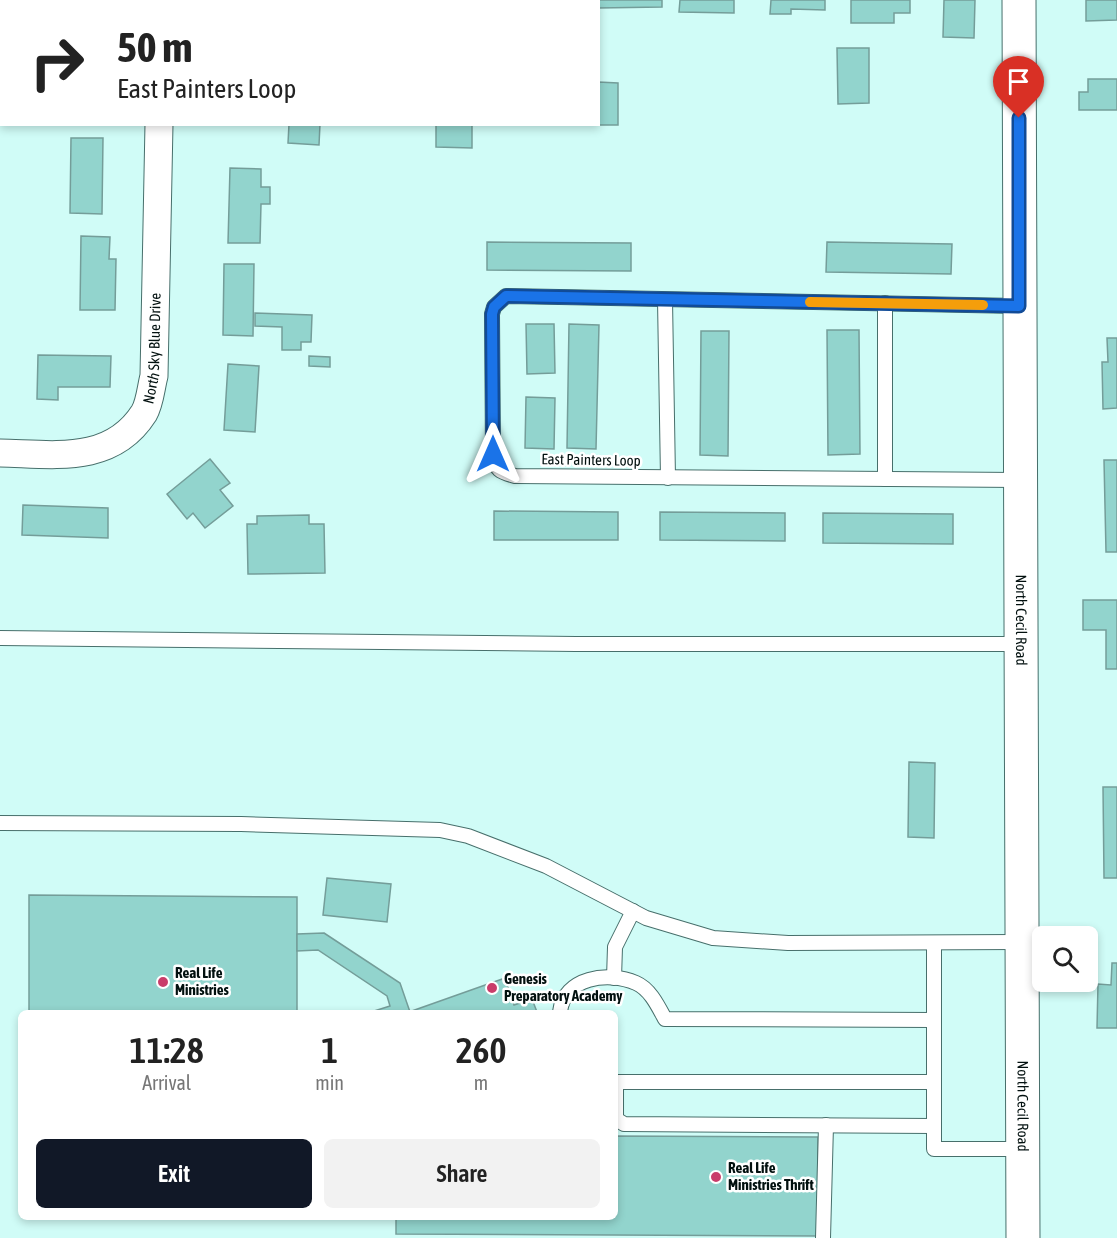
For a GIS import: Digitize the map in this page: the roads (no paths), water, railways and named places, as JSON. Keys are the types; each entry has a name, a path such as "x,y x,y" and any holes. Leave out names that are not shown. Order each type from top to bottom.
{"street":[{"name":"North Cecil Road","path":"1019,0 1023,1238"},
{"name":"North Sky Blue Drive","path":"0,453 77,455 106,448 123,437 145,411 153,376 159,126"}],"lane":[{"name":"East Painters Loop","path":"1019,306 506,296 494,307 492,314 493,454 494,465 499,472 515,476 1020,480"},
{"path":"665,300 668,477"},
{"path":"885,303 885,479"},
{"path":"0,638 597,644 1020,644"},
{"path":"0,824 241,824 440,830 468,836 546,866 633,912 691,932 748,942 1022,942"},
{"path":"614,978 615,947 633,912"},
{"path":"934,943 934,1149 1023,1149"},
{"path":"561,1010 569,990 583,981 614,978 637,983 649,993 665,1019 934,1020"},
{"path":"618,1082 934,1082"},
{"path":"618,1120 624,1124 934,1126"},
{"path":"823,1238 826,1125"}],"place":[{"name":"Real Life Ministries","path":"163,982"},
{"name":"Genesis Preparatory Academy","path":"492,988"},
{"name":"Real Life Ministries Thrift","path":"716,1177"}]}
